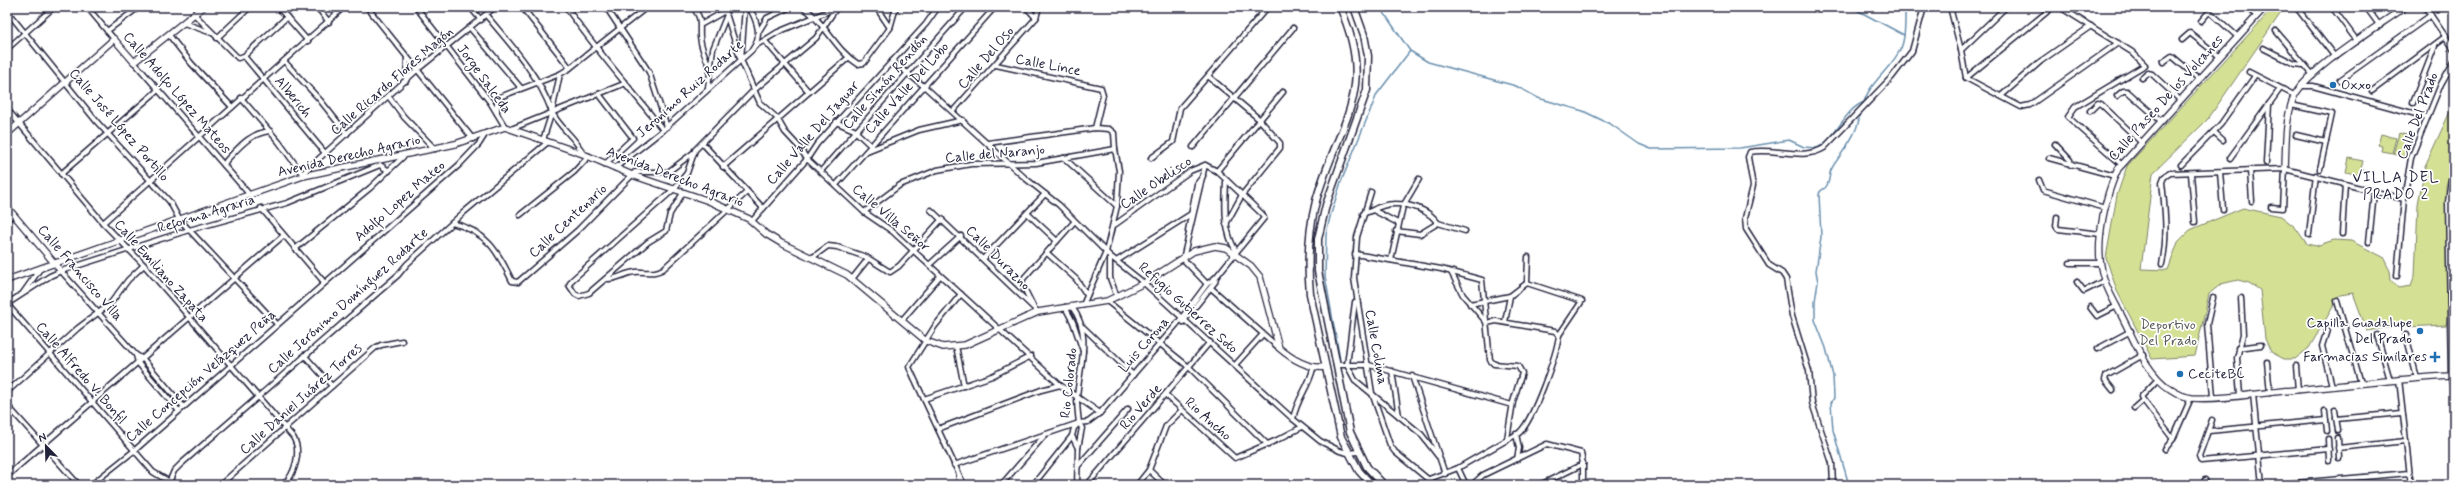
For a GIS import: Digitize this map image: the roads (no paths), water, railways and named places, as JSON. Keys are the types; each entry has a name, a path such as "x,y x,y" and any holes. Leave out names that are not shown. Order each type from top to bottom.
{"main road":[{"path":"1340,7 1352,42 1357,78 1351,110 1316,202 1307,255 1310,294 1336,419 1348,454 1359,471 1372,485"},
{"path":"1354,7 1364,35 1368,56 1367,90 1328,199 1318,239 1318,271 1350,432 1358,452 1367,467 1384,485"},
{"path":"2454,166 2451,203 2454,391"}],"street":[{"path":"7,49 54,7"},
{"name":"Calle Adolfo López Mateos","path":"87,7 249,194"},
{"path":"107,31 139,7"},
{"path":"134,62 184,24 203,7"},
{"path":"217,38 250,7"},
{"path":"278,7 308,41"},
{"path":"317,7 329,22"},
{"path":"103,223 241,98 285,62 344,7"},
{"path":"367,7 473,139"},
{"name":"Jorge Salceda","path":"416,7 448,47 505,126"},
{"path":"470,7 481,20"},
{"name":"Calle Ricardo Flores Magón","path":"303,175 325,153 389,97 417,70 448,47 495,7"},
{"path":"522,7 570,68"},
{"path":"566,7 595,48 626,83 663,130"},
{"path":"606,7 619,29 629,40 649,72 667,127"},
{"path":"497,113 497,98 560,74 570,68 647,7"},
{"path":"693,7 702,24 700,37 710,71"},
{"path":"725,7 726,17 741,60"},
{"name":"Calle Villa Señor","path":"745,7 741,60 753,91 760,103 777,118 785,132 799,146 807,159 864,212 892,231 940,276 1031,356 1060,385 1100,413"},
{"path":"749,7 758,31"},
{"path":"758,31 767,18 790,7"},
{"path":"803,7 825,28 848,58 858,64 864,63 890,28 896,7"},
{"path":"755,46 778,32 838,7"},
{"path":"632,175 637,171 668,172 693,153 753,91 786,64 825,28 838,7"},
{"path":"876,7 890,28"},
{"name":"Calle Valle Del Lobo","path":"892,61 938,7"},
{"name":"Calle Simón Rendón","path":"821,172 966,7"},
{"name":"Calle Valle Del Lobo","path":"836,185 870,145 925,87 995,7"},
{"path":"1027,7 1036,18"},
{"path":"1036,18 1039,7"},
{"path":"1833,485 1832,463 1812,403 1809,371 1792,316 1786,279 1782,273 1769,265 1746,229 1745,218 1753,186 1748,157 1750,152 1761,150 1812,154 1824,148 1892,77 1912,52 1924,7"},
{"path":"1950,7 1962,50 1966,78"},
{"path":"1962,50 2006,7"},
{"path":"1966,78 2053,7"},
{"path":"2060,7 2132,52 2145,65 2075,107 2068,116 2121,164"},
{"path":"2246,7 2257,16"},
{"name":"Calle Paseo De los Volcanes","path":"2191,398 2170,389 2158,379 2143,356 2104,281 2100,263 2101,234 2106,208 2115,176 2121,164 2199,79 2218,56 2238,37 2265,7"},
{"path":"2332,7 2357,41"},
{"path":"2366,7 2380,26"},
{"path":"2271,207 2283,208 2284,169 2291,105 2294,95 2313,74 2404,7"},
{"path":"2425,7 2454,49"},
{"path":"2437,10 2442,7"},
{"path":"2297,8 2335,57"},
{"path":"1151,158 1175,140 1180,108 1266,9"},
{"name":"Calle José López Portillo","path":"7,11 108,133 152,179 176,209 179,219 189,230"},
{"path":"702,24 725,12"},
{"path":"2201,21 2208,13 2211,13 2238,37"},
{"path":"195,15 238,58 244,56 287,17"},
{"path":"486,15 530,67 539,82 557,122 578,142 586,155 574,172 520,214"},
{"path":"2340,80 2431,15"},
{"path":"708,88 713,49 726,17"},
{"name":"Calle Del Oso","path":"953,111 996,66 1036,18"},
{"path":"184,24 212,33"},
{"path":"2001,96 2041,61 2091,26"},
{"path":"1193,147 1294,28"},
{"path":"470,29 521,88"},
{"name":"Jeronimo Ruiz Rodarte","path":"615,168 667,127 708,88 741,60 755,46 758,39 758,31"},
{"path":"2276,31 2301,58 2303,65 2313,74"},
{"path":"2182,40 2190,33 2218,56"},
{"path":"169,35 191,63 232,107"},
{"path":"2372,91 2435,46 2446,36"},
{"path":"7,134 114,39"},
{"path":"765,41 809,92"},
{"path":"1966,78 2025,107 2118,43"},
{"path":"2413,103 2435,46"},
{"path":"2263,48 2295,64 2303,65"},
{"name":"Alberich","path":"244,56 325,153"},
{"path":"2163,62 2172,56 2199,79"},
{"path":"406,81 407,58"},
{"path":"723,167 777,118 848,58"},
{"name":"Refugio Gutierrez Soto","path":"892,61 953,111 1010,165 1045,194 1110,256 1118,260 1144,283 1302,427 1320,441 1348,454"},
{"name":"Calle Valle Del Jaguar","path":"752,220 762,207 807,159 816,144 892,61"},
{"path":"285,62 320,100 347,134"},
{"name":"Calle Del Prado","path":"2397,276 2404,199 2411,158 2447,72 2454,62"},
{"name":"Calle Lince","path":"996,66 1102,88 1103,95 1095,128"},
{"path":"2248,72 2294,95"},
{"path":"2142,78 2148,73 2152,74 2180,100"},
{"path":"545,141 560,74"},
{"path":"1208,76 1279,138 1280,148 1242,195 1226,224"},
{"path":"2181,165 2214,132 2255,76"},
{"path":"511,129 626,83"},
{"path":"2301,86 2313,86 2427,117"},
{"path":"2230,158 2280,89"},
{"path":"61,174 158,90"},
{"path":"2117,96 2123,90 2128,91 2161,121"},
{"path":"1217,171 1283,92"},
{"path":"599,94 633,138 605,164"},
{"path":"389,97 404,117 435,149"},
{"path":"241,98 270,131 303,175"},
{"path":"2090,111 2097,104 2101,104 2142,142"},
{"path":"2266,163 2269,104"},
{"path":"2291,105 2331,113 2320,169"},
{"name":"Calle Emiliano Zapata","path":"7,109 103,223 144,265 285,427 298,447 293,470 283,485"},
{"path":"866,151 919,130 963,120"},
{"path":"836,122 856,132 870,145"},
{"name":"Avenida Derecho Agrario","path":"7,280 54,262 303,175 435,149 473,139 505,126 586,155 632,175 728,209 752,220 766,234 852,279 926,341 943,347 956,346 1001,330 1036,310 1083,306 1117,297 1144,283 1203,247 1215,246 1226,248 1235,252 1251,266 1260,277 1279,348"},
{"path":"988,143 1095,128 1112,130 1120,171 1117,206 1106,252 1083,306"},
{"path":"224,165 250,138 261,132 270,131"},
{"path":"2214,132 2223,140"},
{"name":"Adolfo Lopez Mateo","path":"324,282 459,165 479,144 486,133"},
{"path":"2296,135 2326,142"},
{"name":"Calle Jerónimo Domínguez Rodarte","path":"169,484 177,467 304,355 398,275 407,264 545,141"},
{"path":"703,144 762,207"},
{"path":"2055,144 2070,160 2072,165"},
{"name":"Calle del Naranjo","path":"864,212 900,184 928,172 971,164 1010,165 1064,158 1115,149"},
{"path":"684,193 670,214 666,231 648,242 589,293 579,296 575,294 569,285 572,280 673,190 687,173 693,153"},
{"path":"295,248 389,171 405,155"},
{"path":"1064,158 1117,206"},
{"path":"2049,158 2115,176"},
{"path":"375,160 389,171"},
{"name":"Reforma Agraria","path":"7,304 61,271 189,230 293,200 380,165"},
{"path":"1205,166 1189,240 1183,259 1207,284"},
{"name":"Calle Obelisco","path":"1113,226 1190,171 1205,166 1217,171 1264,218"},
{"path":"2162,264 2166,229 2162,182 2166,174 2284,169 2316,175 2344,184 2404,199"},
{"path":"2250,170 2252,201"},
{"path":"2220,172 2223,209"},
{"path":"2191,174 2195,222"},
{"name":"Calle Centenario","path":"452,223 466,227 493,246 499,253 512,281 518,282 578,230 632,175"},
{"path":"2309,234 2316,175"},
{"path":"1189,240 1191,214 1198,180 1203,176"},
{"path":"1391,260 1396,231 1403,206 1419,179"},
{"path":"2039,180 2043,190 2047,192 2106,208"},
{"path":"1226,181 1226,224 1229,239 1235,252"},
{"path":"2342,234 2344,184"},
{"path":"606,279 616,279 634,272 656,272 747,192"},
{"name":"Calle Colima","path":"1371,192 1363,214 1355,254 1354,278 1369,365 1372,393 1390,445 1395,452 1435,485"},
{"path":"2369,242 2374,192"},
{"path":"984,259 1045,194"},
{"path":"1363,214 1383,206 1420,208 1432,215 1438,223 1465,231"},
{"name":"Calle Francisco Villa","path":"7,207 97,312 136,355 143,359 182,406"},
{"path":"261,208 269,214 283,236 324,282"},
{"name":"Calle Durazno","path":"931,210 961,236 1036,310"},
{"path":"1373,210 1398,223"},
{"path":"1027,213 1057,241"},
{"path":"7,220 13,214"},
{"path":"1118,260 1191,214"},
{"path":"2057,217 2056,226 2058,229 2101,234"},
{"name":"Luis Corona","path":"954,465 1079,423 1088,422 1100,413 1177,324 1207,284 1216,277 1264,218"},
{"path":"812,257 824,248 832,246 868,259 890,272 942,219"},
{"path":"1036,310 1022,284 1023,279 1074,222"},
{"path":"1396,231 1420,234 1438,223"},
{"path":"189,230 234,280 278,324"},
{"path":"7,476 283,236"},
{"path":"929,265 961,236"},
{"path":"1309,238 1318,239"},
{"path":"1047,253 1076,279 1087,295"},
{"path":"1355,254 1449,271 1482,280 1492,362 1518,366 1521,370 1512,405 1507,439"},
{"path":"1110,256 1110,278 1117,297"},
{"path":"1527,283 1528,257"},
{"path":"852,279 868,259"},
{"path":"2070,263 2100,263"},
{"path":"7,392 97,312 110,304 128,280 144,265"},
{"path":"21,295 41,268"},
{"path":"1449,271 1454,275 1470,304 1487,323"},
{"path":"902,320 940,276"},
{"path":"1177,324 1184,321 1211,288 1216,277"},
{"path":"2077,282 2084,291 2104,281"},
{"name":"Calle Concepción Velázquez Peña","path":"91,485 135,450 182,406 278,324 324,282"},
{"path":"1470,304 1510,296 1527,283"},
{"path":"1429,479 1458,468 1516,434 1525,428 1533,412 1559,335 1582,301 1527,283"},
{"path":"1211,288 1288,356 1313,369 1325,368"},
{"path":"961,294 935,326 909,367 964,485"},
{"path":"1356,296 1347,365 1355,380 1422,434 1438,456"},
{"path":"1505,322 1510,296"},
{"path":"2213,298 2207,324 2213,397"},
{"path":"2240,395 2236,358 2243,334 2241,298"},
{"path":"1107,300 1190,368 1268,445 1302,427"},
{"path":"2338,301 2361,383"},
{"name":"Calle Alfredo V. Bonfil","path":"7,304 153,472 169,484 175,485"},
{"path":"2090,307 2096,316 2117,306"},
{"path":"1065,307 1073,322 1083,351"},
{"name":"Rio Colorado","path":"1072,307 1083,327 1083,351 1077,398 1079,423 1074,428 1072,436 1078,448 1077,485"},
{"path":"1487,323 1496,320 1555,331 1559,335"},
{"path":"1083,327 1133,374"},
{"path":"2327,330 2322,346 2332,386"},
{"path":"2097,349 2131,331"},
{"path":"1235,365 1263,334"},
{"path":"2376,335 2390,380"},
{"path":"2406,335 2418,378"},
{"name":"Calle Daniel Juárez Torres","path":"220,485 375,348 387,343 402,341"},
{"name":"Rio Verde","path":"1088,484 1190,368 1210,342"},
{"path":"956,346 964,386"},
{"path":"2238,348 2261,346"},
{"name":"Calle Francisco Villa","path":"136,355 138,363 178,410"},
{"path":"304,355 332,386"},
{"path":"924,399 992,376 1031,356"},
{"path":"2113,390 2106,383 2106,376 2143,356"},
{"path":"2267,362 2270,393"},
{"path":"1336,365 1369,365 1512,405"},
{"path":"2296,366 2298,390"},
{"path":"1293,419 1296,403 1307,389 1313,369"},
{"path":"1392,371 1399,417"},
{"path":"1412,376 1445,474"},
{"path":"2165,449 2173,439 2191,398 2270,393 2398,379 2453,376"},
{"path":"2134,408 2158,379"},
{"path":"2398,379 2411,485"},
{"path":"938,429 1041,390 1060,385"},
{"name":"Rio Ancho","path":"1166,394 1181,411 1232,456 1238,458 1268,445"},
{"path":"2253,394 2259,456 2260,485"},
{"path":"2141,399 2173,439"},
{"path":"7,405 79,485"},
{"path":"1078,466 1128,409"},
{"path":"2335,410 2338,431"},
{"path":"1137,485 1149,470 1166,426 1181,411"},
{"path":"2325,411 2327,431"},
{"path":"2336,419 2402,413"},
{"path":"2212,420 2199,459 2203,462 2329,449"},
{"path":"2209,431 2326,420"},
{"path":"1078,448 1082,428 1079,423"},
{"path":"1000,485 1046,434"},
{"path":"1516,434 1519,448 1517,459"},
{"path":"1034,485 1072,436"},
{"path":"2338,438 2339,458"},
{"path":"2328,439 2329,460"},
{"path":"2338,448 2406,441"},
{"path":"1473,484 1483,475 1547,444 1580,452 1583,464 1583,485"},
{"path":"1348,454 1358,452"},
{"path":"1540,485 1583,464"},
{"path":"1458,468 1467,485 1481,485"},
{"path":"1149,470 1165,485"},
{"path":"2272,485 2409,473"},
{"path":"959,475 959,485"},
{"path":"2205,480 2207,485"},
{"path":"1088,484 1094,485"}],"waterway":[{"path":"1380,7 1410,51 1428,62 1516,86 1538,98 1583,111 1612,125 1639,144 1651,149 1740,148 1789,140 1804,147 1817,148 1830,138 1851,111 1864,102"},
{"path":"1851,7 1904,35"},
{"path":"1863,106 1870,90 1892,63 1903,44 1905,9 1909,7"},
{"path":"1340,360 1325,276 1326,235 1330,217 1341,182 1377,94 1410,51"},
{"path":"1849,485 1833,430 1831,403 1834,398 1833,376 1826,348 1815,320 1815,301 1818,282 1816,271 1821,237 1819,194 1827,186 1832,168 1853,135 1859,121 1860,113"}],"place":[{"name":"Oxxo","path":"2333,85"},
{"name":"Capilla Guadalupe Del Prado","path":"2420,331"},
{"name":"Farmacias Similares","path":"2435,357"},
{"name":"CeciteBC","path":"2180,374"}],"district":[{"name":"VILLA DEL PRADO 2","path":"2396,186"}],"park label":[{"name":"Deportivo Del Prado","path":"2168,334"}]}
